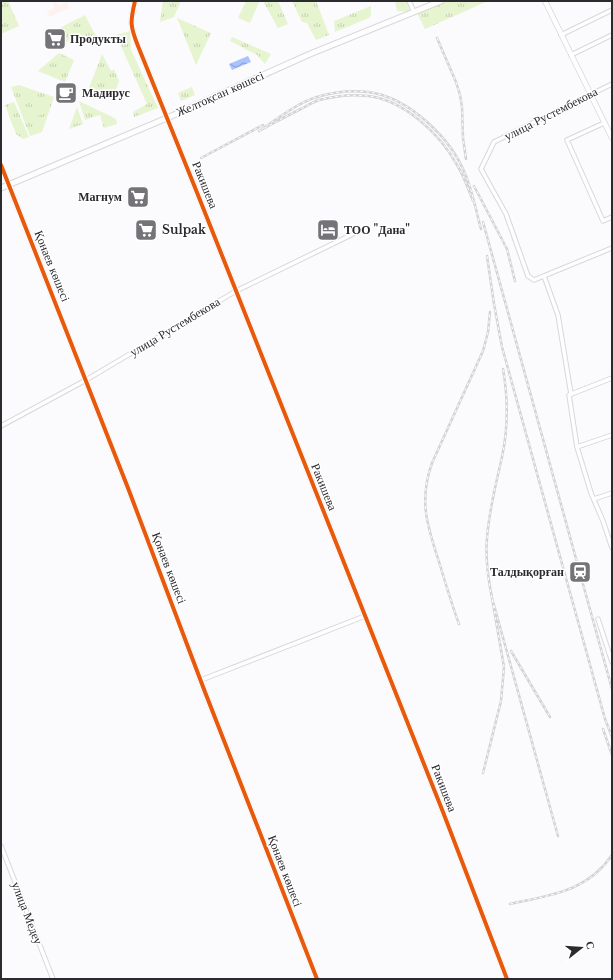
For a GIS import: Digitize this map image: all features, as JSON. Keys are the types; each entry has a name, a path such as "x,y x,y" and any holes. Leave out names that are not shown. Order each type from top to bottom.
{"main road":[{"name":"Желтоқсан көшесі","path":"1,188 167,118 310,54 441,1"}],"street":[{"name":"Ракишева","path":"135,1 131,29 443,812 507,979"},
{"path":"410,1 414,12"},
{"path":"545,1 612,138"},
{"path":"561,35 612,10"},
{"path":"572,55 612,35"},
{"name":"улица Рустембекова","path":"544,276 534,280 528,276 506,214 481,169 494,142 612,84"},
{"path":"604,123 567,140 602,221 612,217"},
{"name":"Қонаев көшесі","path":"1,165 86,380 317,979"},
{"name":"улица Рустембекова","path":"1,426 86,380 236,291 352,234"},
{"path":"612,248 544,276 558,315 578,447 591,493 612,548"},
{"path":"570,395 612,378"},
{"path":"578,447 612,434"},
{"path":"594,499 612,492"},
{"path":"201,680 365,616"},
{"path":"598,619 612,661"},
{"name":"улица Медеу","path":"1,846 53,979"}],"shaded area":[{"path":"52,1 56,1 58,6 67,2 69,8 49,17 47,11 55,8"}],"green space":[{"path":"1,1 8,1 19,26 1,34"},
{"path":"163,1 181,1 174,17 160,22"},
{"path":"246,1 259,2 250,23 238,18"},
{"path":"263,1 278,1 288,24 278,28"},
{"path":"292,1 316,1 329,35 316,40 307,23 302,22"},
{"path":"395,1 406,1 410,12 397,11"},
{"path":"445,1 488,1 425,29 417,13"},
{"path":"371,6 371,15 369,18 335,32 334,21"},
{"path":"85,15 97,36 74,36 60,47 56,30"},
{"path":"177,18 211,33 196,65"},
{"path":"130,31 131,50 158,108 134,117 133,112 147,104 116,35"},
{"path":"232,37 271,54 265,64 257,55 230,41"},
{"path":"59,53 74,60 65,82 38,71"},
{"path":"102,54 111,71 114,69 119,81 114,95 89,88"},
{"path":"19,85 54,97 42,132 30,136 11,87"},
{"path":"192,87 195,95 181,101 178,93"},
{"path":"39,96 46,113 37,116 30,100"},
{"path":"79,101 116,119 117,124 104,128 100,115 85,120"},
{"path":"14,102 29,137 23,139 16,134 5,105"},
{"path":"77,107 83,124 69,129"}],"water":[{"path":"248,56 251,62 232,70 229,64"}],"railway":[{"path":"437,38 460,95 466,159"},
{"path":"473,201 464,178 450,153 441,142 420,120 395,104 381,99 362,95 350,95 319,100 259,131 302,103 329,94 362,91 399,102 427,122 440,134 451,148 466,176 473,195 481,229"},
{"path":"201,158 263,125"},
{"path":"474,186 507,249 515,281"},
{"path":"483,222 612,689"},
{"path":"487,256 502,347 605,719 612,737"},
{"path":"459,624 432,539 426,515 426,490 432,463 483,351 488,332 490,312"},
{"path":"492,598 487,568 486,546 491,507 505,436 506,391 503,369"},
{"path":"483,773 501,701 504,667 492,598 558,836"},
{"path":"511,651 550,717"},
{"path":"603,729 612,755"},
{"path":"510,904 567,890 591,877 612,855"}],"cycle path":[{"path":"135,1 132,14 132,29 135,39 443,812 507,979"},
{"path":"1,165 128,488 205,692 317,979"}],"place":[{"name":"Продукты","path":"55,39"},
{"name":"Мадирус","path":"66,93"},
{"name":"Магнум","path":"138,197"},
{"name":"Sulpak","path":"146,230"},
{"name":"ТОО \"Дана\"","path":"328,230"},
{"name":"Талдықорған","path":"580,572"}]}
